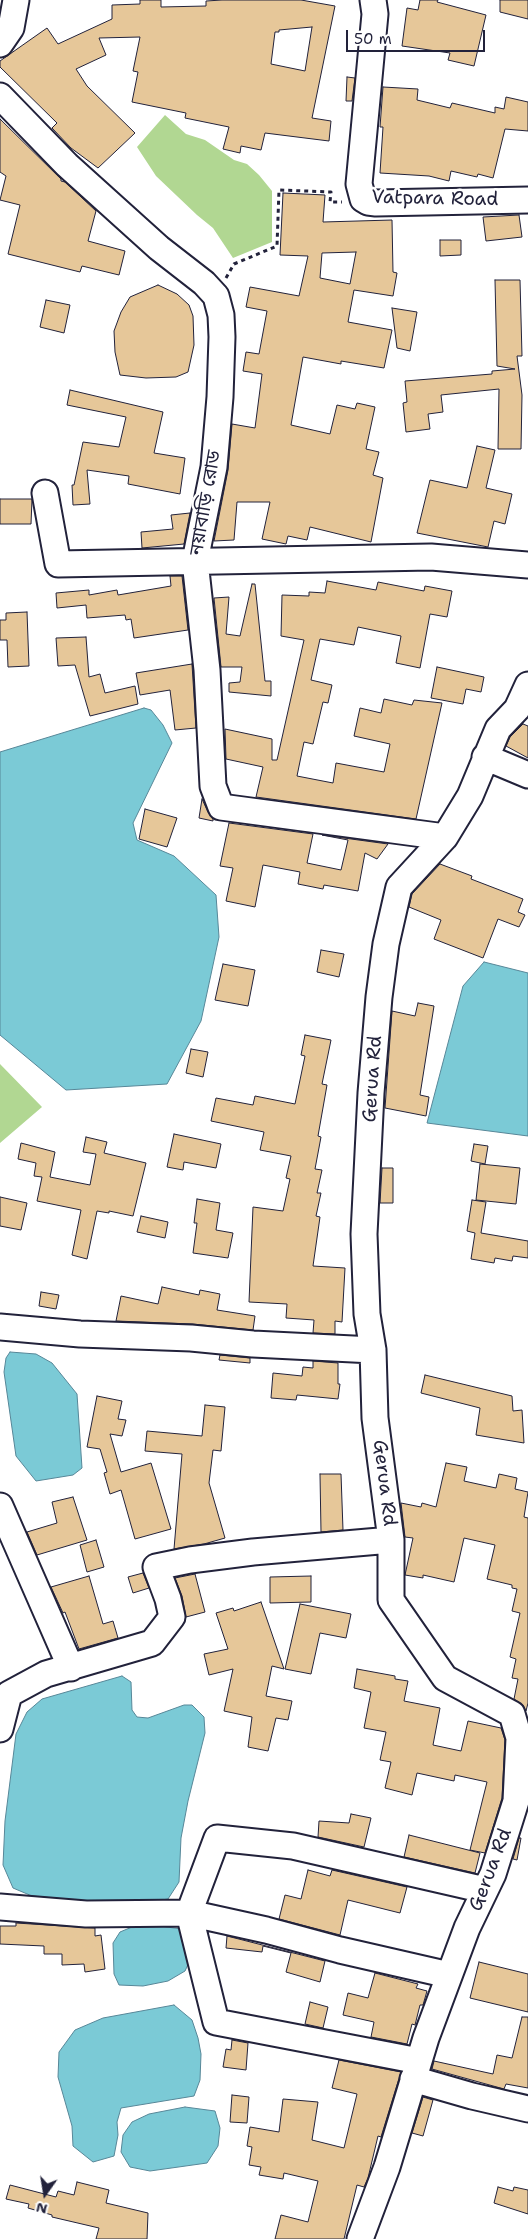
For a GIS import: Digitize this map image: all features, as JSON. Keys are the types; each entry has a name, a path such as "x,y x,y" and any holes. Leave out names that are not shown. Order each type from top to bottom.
{"street":[{"path":"0,44 11,28 16,0"},
{"name":"Vatpara Road","path":"373,0 375,14 359,184 360,192 368,202 528,200"},
{"path":"0,96 67,165 159,248 204,283 216,296"},
{"name":"নয়াবাড়ি রোড","path":"216,296 222,315 222,337 215,458 194,561 207,670 213,786 222,807 445,837"},
{"path":"46,493 58,564 431,557 528,565"},
{"name":"Gerua Rd","path":"360,2239 386,2167 416,2070 467,1928 493,1874 516,1801 519,1738 512,1714 445,1678 391,1600 391,1540 376,1418 373,1350 367,1314 364,1234 371,1092 385,953 399,887 445,837 470,796 498,729 517,709 528,685"},
{"path":"485,757 528,775"},
{"path":"0,1328 373,1350"},
{"path":"0,1506 71,1668"},
{"path":"0,1729 0,1722 9,1694 46,1674 152,1643 172,1617 168,1599 156,1567 190,1560 253,1552 391,1540"},
{"path":"485,1890 293,1846 217,1838 189,1913 216,2022 416,2070 472,2096 528,2109"},
{"path":"0,1907 86,1914 189,1913 450,1975"}],"path":[{"path":"216,296 234,264 276,246 279,190 331,192 330,202 368,202"}],"green space":[{"path":"165,115 186,134 205,140 234,160 247,164 259,175 272,191 272,242 233,258 213,228 156,176 137,147"},
{"path":"0,1064 42,1107 0,1143"}],"water":[{"path":"144,708 151,710 163,725 172,743 133,823 137,840 174,856 216,895 219,937 201,1021 167,1084 66,1090 0,1035 0,752"},
{"path":"484,962 528,973 528,1136 427,1123 463,986"},
{"path":"10,1352 36,1354 52,1363 77,1394 82,1468 73,1475 36,1481 16,1456 4,1372 6,1358"},
{"path":"122,1676 131,1682 132,1710 137,1717 148,1718 184,1705 192,1705 204,1717 205,1733 181,1838 179,1882 168,1899 133,1904 32,1896 13,1888 3,1865 5,1821 16,1734 27,1712 42,1699"},
{"path":"146,1924 181,1929 191,1958 185,1971 168,1981 143,1986 119,1985 114,1974 113,1943 120,1932"},
{"path":"174,2005 192,2020 198,2038 201,2054 200,2080 194,2096 121,2108 117,2122 118,2135 114,2156 93,2162 73,2146 72,2126 58,2077 59,2052 75,2030 103,2018"},
{"path":"185,2107 215,2111 220,2128 218,2146 207,2163 150,2171 130,2167 121,2152 123,2135 132,2122 149,2114"}],"building":[{"path":"140,0 161,0 161,7 206,6 206,1 222,0 301,0 335,6 312,118 331,121 329,141 265,133 261,150 241,146 240,153 223,149 229,127 185,118 186,113 132,102 138,72 133,71 140,37 99,38 106,55 76,69 87,86 135,133 98,168 71,148 52,128 57,123 0,67 0,61 47,28 58,44 112,19 112,5 140,4","holes":["312,27 305,71 271,64 275,32"]},
{"path":"420,0 438,0 437,2 486,15 474,66 448,60 450,53 402,46 407,8 418,10"},
{"path":"500,0 528,0 528,19 500,12"},
{"path":"347,77 355,78 352,101 346,101"},
{"path":"383,87 418,89 417,100 450,108 452,103 495,113 495,107 504,109 506,97 528,102 528,131 505,129 493,178 478,174 477,177 451,171 449,181 429,176 380,173 383,127 380,127"},
{"path":"0,119 61,181 65,182 96,211 88,241 125,251 119,275 82,266 80,272 8,254 20,205 0,200 6,176 0,172"},
{"path":"283,193 325,195 323,222 392,220 393,272 397,273 393,296 354,290 348,322 392,330 384,368 341,361 341,364 303,357 291,425 330,434 337,405 355,409 357,403 375,407 366,449 379,452 373,475 383,478 371,542 310,527 307,540 288,536 286,544 262,539 270,502 237,502 234,540 214,541 228,470 232,424 255,428 262,374 243,371 246,352 259,354 267,311 246,307 250,287 299,296 308,256 280,255","holes":["356,252 350,284 320,278 322,253"]},
{"path":"519,215 522,237 486,241 483,217"},
{"path":"440,240 461,240 461,255 440,256"},
{"path":"495,280 520,280 522,356 517,356 522,395 521,449 498,449 499,389 441,395 443,412 428,414 430,429 406,432 403,403 407,402 405,381 492,374 492,371 515,369 497,366"},
{"path":"158,285 177,294 189,305 193,316 194,345 188,372 176,377 146,378 120,375 115,352 114,331 121,312 130,297"},
{"path":"46,300 70,305 64,333 40,327"},
{"path":"392,308 417,312 410,351 397,348"},
{"path":"70,390 163,412 154,453 185,458 180,494 128,484 129,476 87,470 90,504 73,505 72,485 74,485 83,442 119,447 126,417 67,405"},
{"path":"477,446 495,450 486,488 512,494 505,524 494,521 488,547 417,533 430,480 467,488"},
{"path":"0,499 32,499 31,524 0,524"},
{"path":"190,513 184,544 142,548 141,532 173,529 171,515"},
{"path":"170,576 182,576 188,630 134,638 131,619 126,620 125,615 87,618 86,605 57,608 56,593 89,590 89,595 117,590 118,595 171,586"},
{"path":"327,581 376,590 378,582 424,591 425,586 452,591 447,617 430,614 420,668 396,663 401,636 358,627 354,645 320,639 311,680 332,685 328,703 323,702 313,744 304,742 297,776 333,783 336,763 384,772 390,744 354,736 360,708 381,713 384,699 412,705 414,700 442,703 416,819 256,797 263,767 226,759 225,729 272,739 272,760 277,760 304,640 281,636 282,595 309,596 309,592 325,593"},
{"path":"252,584 255,584 265,681 271,681 271,696 229,692 229,683 240,682 242,667 221,667 214,598 229,597 226,634 240,636"},
{"path":"27,612 29,666 8,667 7,640 0,640 0,620 6,620 6,613"},
{"path":"86,637 89,677 100,674 105,693 135,686 138,704 90,716 75,665 58,666 56,638"},
{"path":"192,664 196,728 175,730 170,690 140,695 136,673"},
{"path":"437,667 484,677 481,692 466,689 463,704 431,698"},
{"path":"523,724 528,726 528,758 506,746 510,737"},
{"path":"202,799 213,819 213,821 199,818"},
{"path":"145,809 177,818 167,847 139,839"},
{"path":"229,823 313,834 307,863 341,870 348,840 322,835 388,844 377,859 365,853 358,891 324,885 323,889 298,884 300,872 263,865 255,907 226,901 233,868 220,866"},
{"path":"440,864 472,876 471,879 523,899 518,912 525,915 519,927 498,919 483,958 434,939 441,920 409,907 412,894"},
{"path":"321,950 344,954 339,977 317,972"},
{"path":"223,964 255,970 248,1006 215,1000"},
{"path":"418,1003 434,1006 420,1095 429,1097 426,1116 385,1108 392,1011 415,1016"},
{"path":"305,1035 331,1040 322,1084 327,1085 318,1136 321,1137 315,1169 322,1170 317,1193 321,1193 316,1216 320,1217 313,1266 345,1268 342,1322 335,1321 335,1334 313,1333 314,1320 286,1318 287,1304 249,1302 253,1207 283,1211 290,1179 286,1178 291,1156 260,1150 264,1132 211,1121 216,1098 253,1105 255,1096 295,1104 305,1056 301,1055"},
{"path":"191,1049 208,1052 203,1077 186,1073"},
{"path":"174,1134 221,1144 216,1168 184,1162 183,1170 167,1167"},
{"path":"86,1137 107,1142 104,1153 146,1163 133,1216 109,1211 109,1213 97,1211 87,1259 72,1255 81,1210 37,1201 42,1177 34,1176 36,1163 18,1159 21,1143 55,1152 50,1177 90,1185 96,1154 83,1152"},
{"path":"474,1144 488,1146 485,1164 471,1161"},
{"path":"480,1164 520,1168 516,1204 476,1200"},
{"path":"382,1168 393,1168 393,1203 380,1203"},
{"path":"0,1197 27,1203 21,1230 0,1226"},
{"path":"197,1199 220,1203 216,1230 233,1233 228,1258 193,1253 197,1223 194,1223"},
{"path":"472,1200 486,1202 481,1233 528,1241 528,1258 513,1256 512,1261 495,1258 494,1263 471,1259 475,1233 467,1231"},
{"path":"141,1216 168,1222 165,1238 137,1232"},
{"path":"162,1287 199,1295 200,1290 220,1294 217,1310 255,1316 253,1330 192,1324 116,1321 121,1296 158,1304"},
{"path":"41,1292 59,1295 56,1309 39,1306"},
{"path":"220,1355 250,1358 250,1363 219,1360"},
{"path":"313,1361 338,1363 338,1384 340,1384 338,1399 297,1395 296,1400 271,1398 273,1373 302,1376 303,1367 313,1368"},
{"path":"425,1375 512,1396 513,1411 522,1410 524,1443 476,1435 480,1408 421,1393"},
{"path":"97,1396 122,1401 118,1419 126,1420 122,1436 110,1434 121,1472 151,1463 171,1529 135,1539 121,1490 110,1494 104,1473 107,1472 100,1449 87,1447"},
{"path":"205,1405 225,1407 221,1451 213,1450 209,1483 225,1538 174,1549 182,1454 145,1451 147,1431 202,1436"},
{"path":"446,1463 467,1467 464,1481 496,1488 499,1474 517,1478 515,1489 528,1492 524,1517 528,1518 528,1703 526,1711 523,1705 514,1699 518,1679 512,1678 516,1659 510,1657 520,1613 512,1611 517,1589 512,1588 512,1585 487,1579 495,1545 464,1538 454,1582 423,1575 423,1578 405,1575 413,1538 405,1537 401,1503 421,1507 422,1503 436,1507"},
{"path":"320,1474 341,1474 343,1530 321,1532"},
{"path":"73,1497 87,1540 37,1555 27,1532 57,1523 52,1502"},
{"path":"96,1540 104,1567 87,1572 80,1545"},
{"path":"143,1573 149,1588 133,1593 128,1577"},
{"path":"195,1574 205,1612 186,1617 182,1596 175,1578"},
{"path":"89,1576 103,1624 113,1621 118,1638 79,1649 65,1612 63,1613 51,1587"},
{"path":"311,1576 311,1602 270,1603 270,1577"},
{"path":"261,1602 284,1669 272,1666 266,1696 292,1701 288,1720 276,1718 268,1751 248,1747 252,1717 224,1711 233,1669 209,1675 204,1654 228,1649 216,1613 233,1608 234,1611"},
{"path":"300,1604 351,1614 346,1638 320,1633 311,1674 285,1669"},
{"path":"357,1669 395,1676 395,1679 408,1681 404,1701 440,1708 433,1745 461,1751 468,1721 501,1728 505,1740 502,1798 485,1853 470,1850 487,1782 455,1775 454,1781 417,1773 412,1795 385,1788 391,1762 380,1760 386,1732 364,1728 371,1692 354,1688"},
{"path":"351,1814 371,1818 364,1847 318,1837 319,1821 349,1823"},
{"path":"409,1835 480,1853 475,1873 404,1857"},
{"path":"519,1838 521,1838 517,1860 513,1859"},
{"path":"308,1870 330,1876 332,1870 407,1887 400,1913 348,1900 340,1935 279,1919 285,1895 301,1899"},
{"path":"16,1923 95,1928 95,1936 101,1935 105,1969 85,1972 84,1964 62,1965 62,1954 44,1954 44,1946 0,1944 0,1926 16,1926"},
{"path":"227,1936 325,1961 320,1982 286,1972 291,1953 263,1946 262,1952 226,1948"},
{"path":"479,1962 528,1974 528,2012 470,1998"},
{"path":"375,1973 418,1984 416,1988 427,1991 423,2005 420,2005 415,2025 412,2024 407,2044 371,2037 374,2022 343,2015 348,1993 368,1998"},
{"path":"310,2002 328,2007 323,2028 305,2024"},
{"path":"522,2017 528,2017 528,2088 506,2084 504,2089 432,2069 434,2061 493,2074 497,2055 512,2058"},
{"path":"232,2040 248,2043 246,2070 223,2067 226,2049 231,2050"},
{"path":"339,2060 401,2072 381,2137 378,2136 368,2178 364,2187 357,2185 344,2239 275,2239 281,2215 308,2222 318,2181 284,2173 283,2179 259,2175 261,2167 249,2165 252,2147 247,2146 250,2127 279,2132 283,2099 318,2102 312,2140 344,2148 357,2094 332,2088"},
{"path":"232,2095 249,2097 247,2123 230,2122"},
{"path":"423,2097 433,2100 423,2136 412,2133"},
{"path":"77,2182 109,2190 106,2203 148,2213 147,2239 96,2239 99,2228 52,2217 52,2215 28,2208 29,2204 6,2199 10,2185 56,2197 58,2191 74,2195"},
{"path":"498,2187 513,2191 514,2187 528,2190 528,2214 494,2203"}]}
